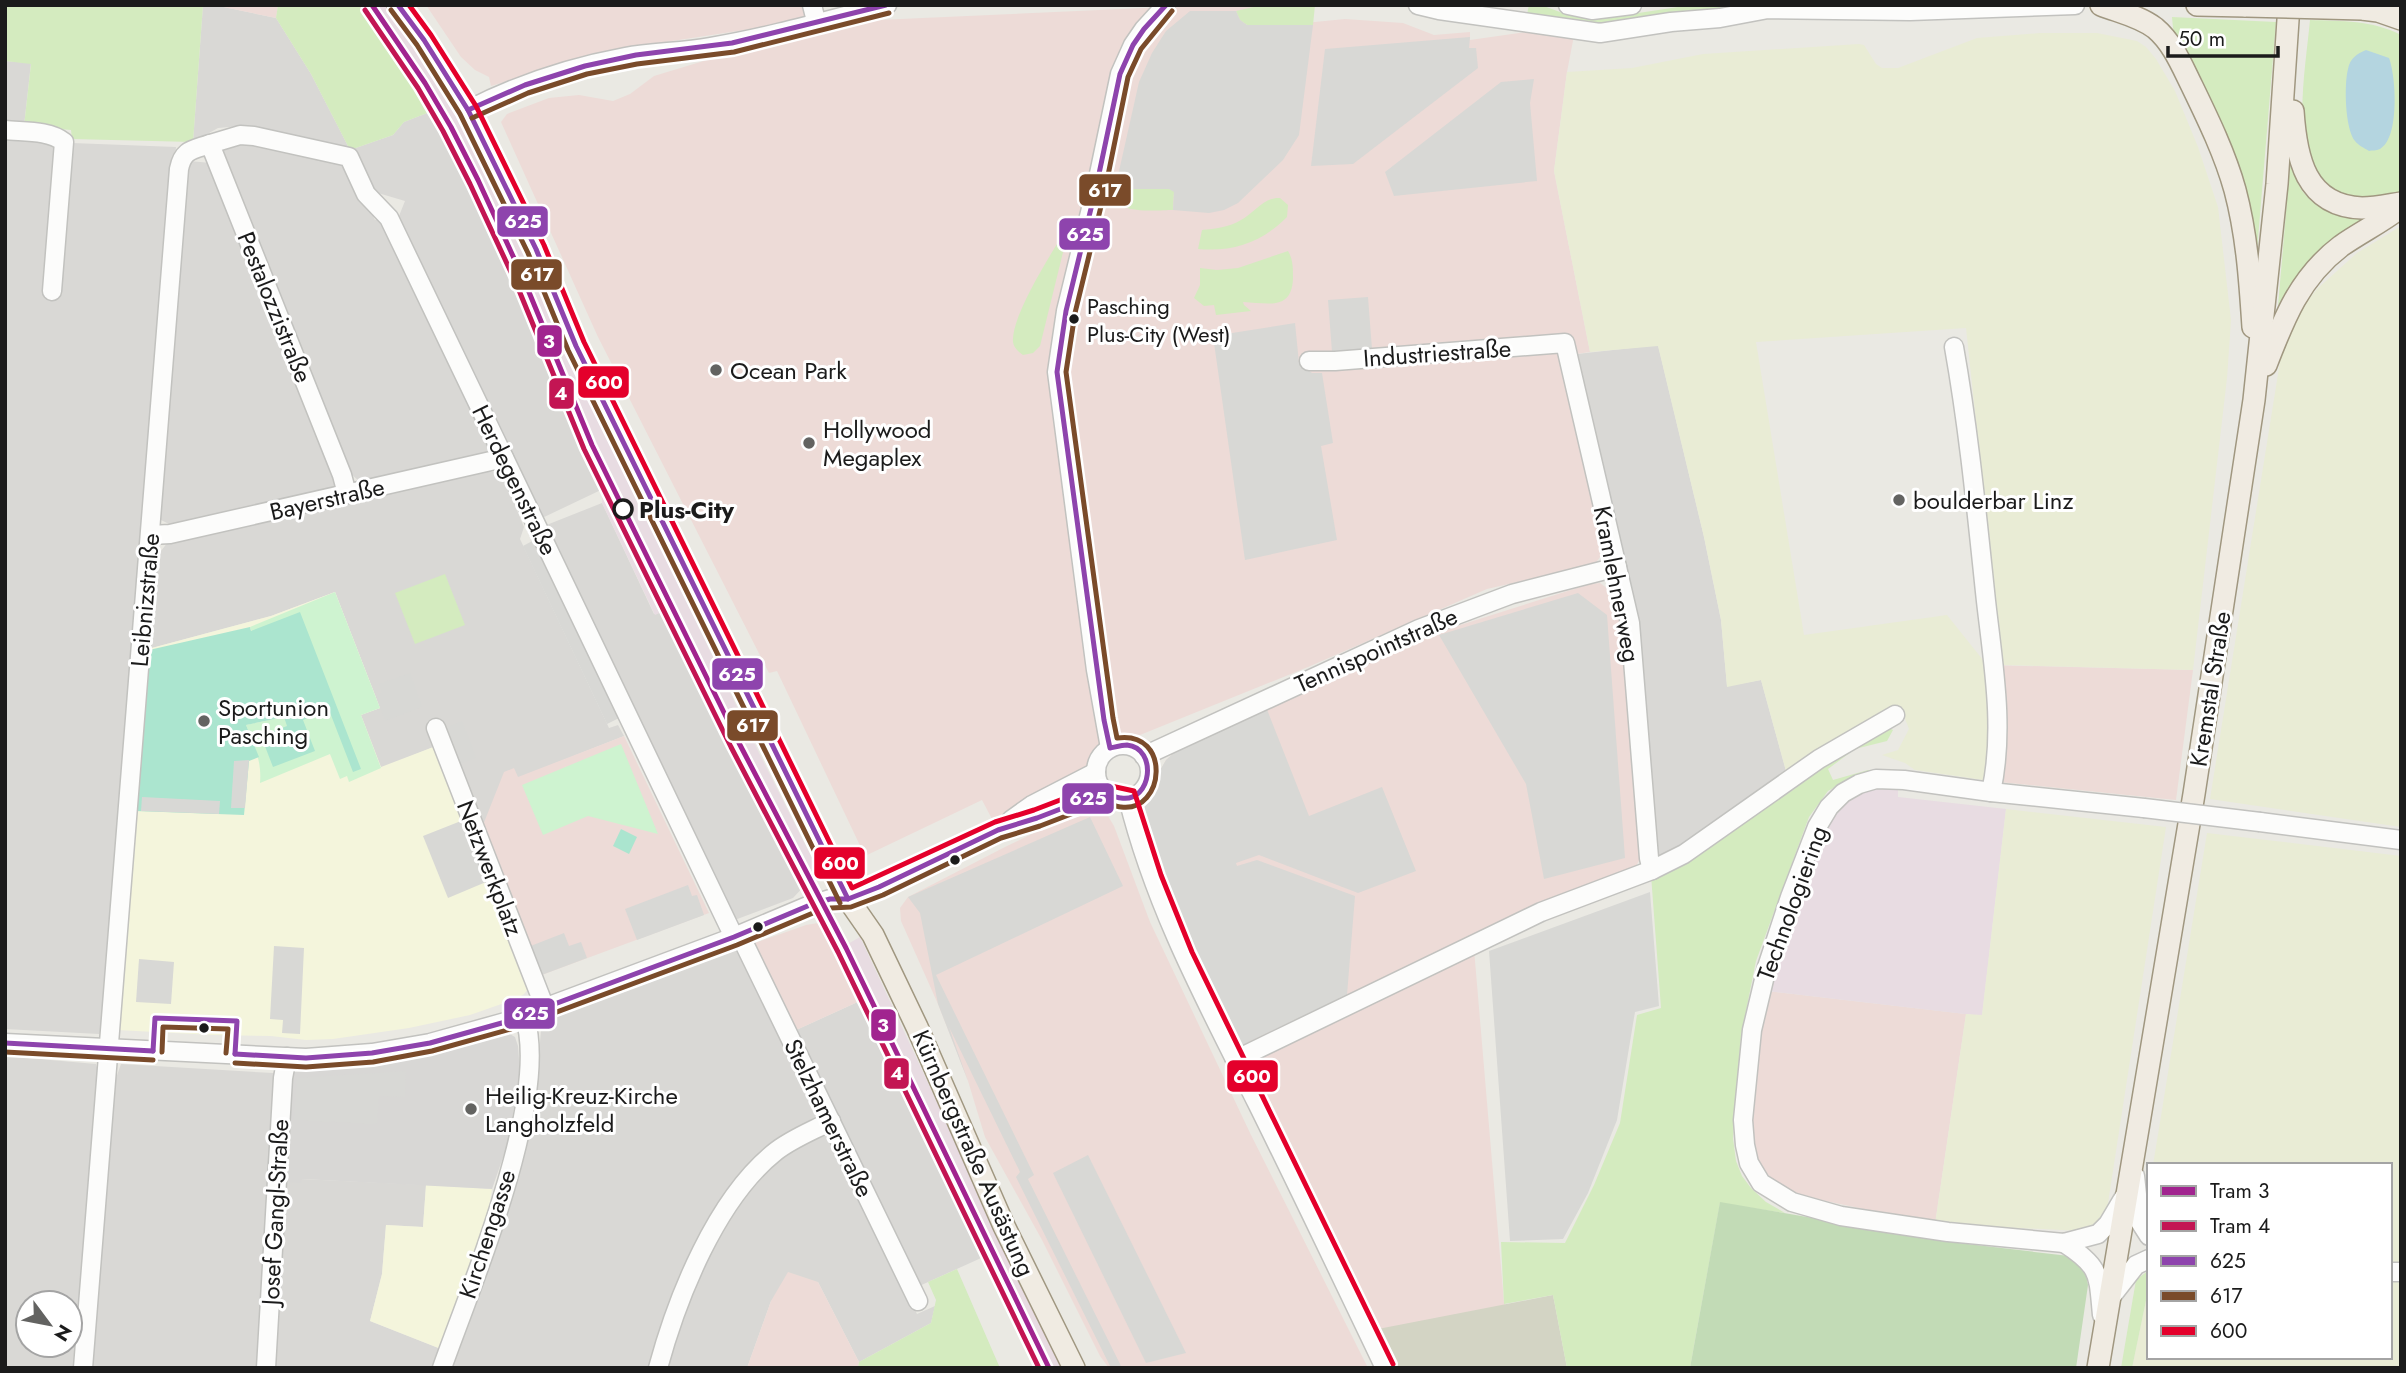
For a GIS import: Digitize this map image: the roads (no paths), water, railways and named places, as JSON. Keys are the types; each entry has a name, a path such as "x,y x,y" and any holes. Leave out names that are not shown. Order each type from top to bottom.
{"main road":[{"name":"Kürnbergstraße Ausästung","path":"398,5 424,40 468,110 536,249 576,346 848,899 873,935 912,1015 1004,1226 1074,1368"},
{"path":"2101,5 2143,20 2166,39 2181,64 2221,150 2234,187 2247,251 2256,377"},
{"path":"2197,5 2362,9 2401,19"},
{"path":"2289,15 2297,149 2309,180 2320,193 2347,206 2363,208 2401,205"},
{"name":"Kremstal Straße","path":"2098,1368 2194,794 2253,400 2277,184 2289,15"},
{"path":"2253,400 2285,315 2309,275 2343,245 2383,221 2401,205"}],"street":[{"path":"812,5 817,25"},
{"path":"468,110 497,96 599,62 709,47 817,25 887,5"},
{"path":"1110,748 1096,670 1057,372 1060,340 1096,188 1119,74 1133,45 1166,5"},
{"path":"1418,5 1600,33 1682,20 1720,18 1763,7 2075,5"},
{"path":"1507,20 1518,5"},
{"path":"1568,5 1600,10 1632,5"},
{"path":"5,130 58,136 64,142 52,291"},
{"name":"Herdegenstraße","path":"210,144 240,135 254,136 349,157 366,194 389,218 737,936"},
{"name":"Leibnizstraße","path":"83,1368 179,169 187,152 210,144"},
{"name":"Pestalozzistraße","path":"210,144 342,475 347,494"},
{"name":"Industriestraße","path":"1309,361 1356,360 1565,343"},
{"name":"Kramlehnerweg","path":"1565,343 1630,623 1652,870"},
{"path":"1954,347 1967,420 1997,700 1996,771 1991,792"},
{"name":"Bayerstraße","path":"150,535 170,534 504,458"},
{"name":"Tennispointstraße","path":"1144,756 1419,629 1512,594 1617,567"},
{"path":"1235,1060 1541,912 1652,870 1684,854 1819,759 1895,715"},
{"name":"Netzwerkplatz","path":"436,728 545,1007"},
{"path":"1132,747 1144,756 1150,773 1143,789 1128,798 1112,796 1100,786 1096,772 1100,758 1110,748 1132,747"},
{"path":"998,830 1032,805 1096,772"},
{"name":"Technologiering","path":"2129,1189 2103,1230 2064,1244 1948,1232 1841,1216 1791,1202 1761,1183 1749,1163 1745,1145 1745,1088 1756,1009 1767,967 1807,850 1829,807 1843,793 1859,783 1876,779 1904,780 2401,839"},
{"path":"5,1043 327,1057 402,1048 460,1035 524,1015 737,936 810,905 830,899 848,899 998,830 1105,792"},
{"path":"1128,798 1138,839 1187,964 1385,1368"},
{"name":"Stelzhamerstraße","path":"737,936 918,1301"},
{"name":"Kirchengasse","path":"442,1368 505,1186 520,1127 529,1061 524,1015"},
{"name":"Josef Gangl-Straße","path":"266,1368 283,1078 287,1057"},
{"path":"658,1368 692,1272 734,1199 774,1153 831,1121"},
{"path":"2133,1160 2138,1214 2147,1234"},
{"path":"2064,1244 2083,1255 2095,1269 2104,1335"},
{"path":"2111,1297 2136,1265 2147,1260"}],"water":[{"path":"2366,50 2389,58 2395,92 2391,133 2380,149 2369,151 2358,144 2352,135 2347,117 2346,95 2350,62"}],"tram line":[{"name":"3","path":"372,5 425,83 478,180 524,280 592,445 739,743 846,948 1049,1368"},
{"name":"4","path":"365,10 418,88 470,184 516,283 584,449 731,747 838,952 1039,1368"}],"place":[{"name":"Pasching Plus-City (West)","path":"1074,319"},
{"name":"Ocean Park","path":"716,370"},
{"name":"Hollywood Megaplex","path":"809,443"},
{"name":"boulderbar Linz","path":"1899,500"},
{"name":"Plus-City","path":"623,509"},
{"name":"Sportunion Pasching","path":"204,721"},
{"name":"Heilig-Kreuz-Kirche Langholzfeld","path":"471,1109"}]}
